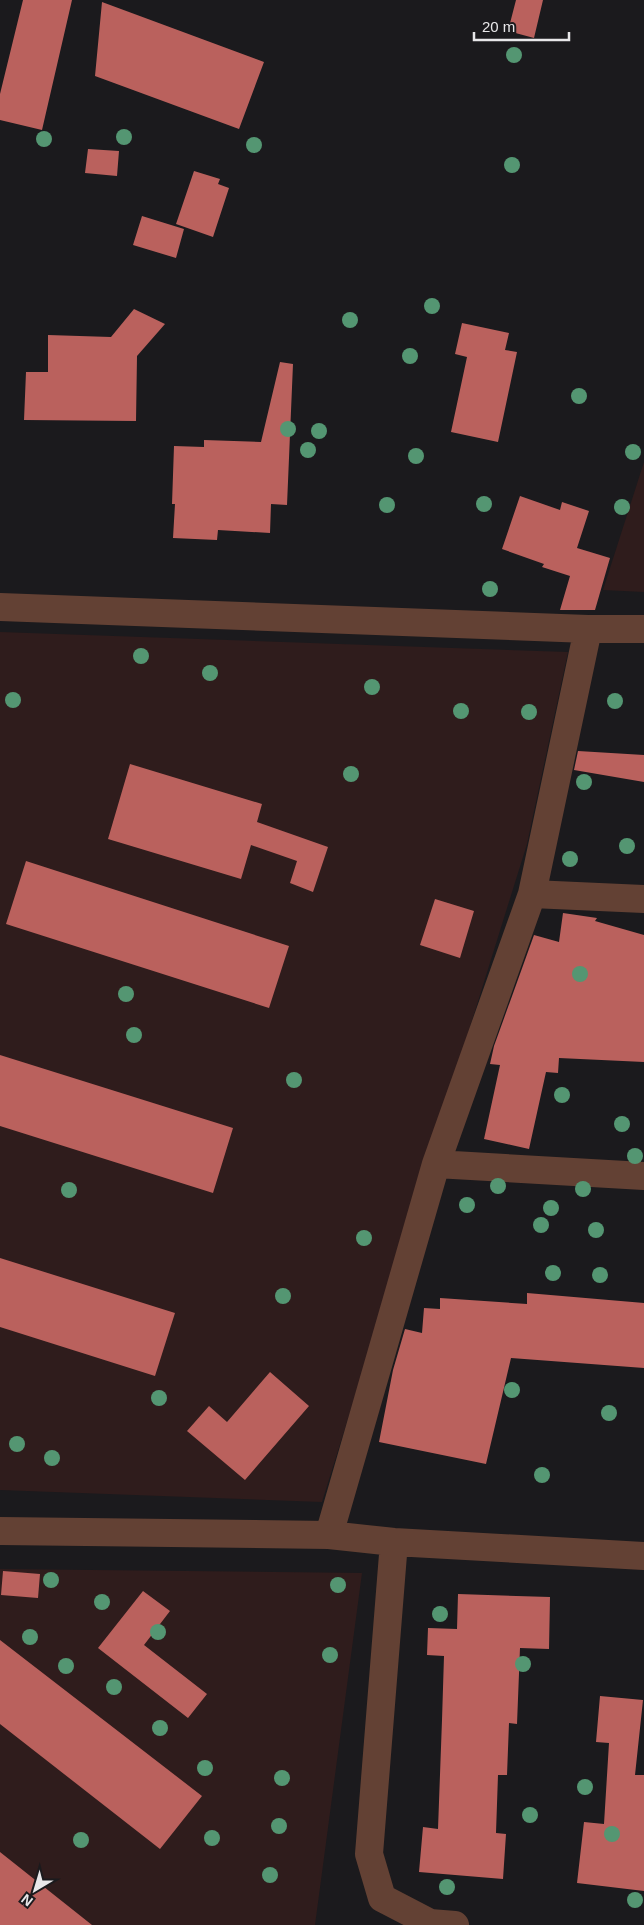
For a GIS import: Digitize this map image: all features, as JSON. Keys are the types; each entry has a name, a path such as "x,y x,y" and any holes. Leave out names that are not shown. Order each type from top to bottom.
{"street":[{"path":"0,606 588,629 644,629"},
{"path":"329,1535 436,1164 532,894 588,629"},
{"path":"532,894 644,899"},
{"path":"436,1164 644,1176"},
{"path":"0,1531 329,1535 394,1542 644,1556"},
{"path":"394,1542 368,1854 382,1898 430,1923 455,1925"}],"shaded area":[{"path":"644,462 644,592 603,590"},
{"path":"0,632 568,652 527,844 322,1502 0,1490"},
{"path":"0,1569 362,1573 315,1925 0,1925"}],"building":[{"path":"23,0 72,0 42,130 0,120 0,94"},
{"path":"516,0 543,0 534,38 508,31"},
{"path":"102,2 264,62 239,129 95,76"},
{"path":"88,149 119,151 117,176 85,173"},
{"path":"194,171 220,179 218,184 229,188 213,237 176,224"},
{"path":"142,216 184,229 176,258 133,245"},
{"path":"134,309 165,324 137,356 136,421 24,420 26,372 48,372 48,335 111,337"},
{"path":"462,323 509,333 505,350 517,352 498,442 451,432 467,357 455,354"},
{"path":"280,362 293,364 287,505 271,504 270,533 218,530 217,540 173,538 175,504 172,504 174,446 204,447 204,440 261,442"},
{"path":"520,496 560,510 562,502 589,511 577,548 610,558 595,610 560,610 570,576 542,567 544,564 502,549"},
{"path":"578,751 644,755 644,782 574,770"},
{"path":"130,764 262,804 257,822 328,847 313,892 290,883 297,861 251,845 241,879 108,839"},
{"path":"26,861 289,946 269,1008 6,924"},
{"path":"435,899 474,911 460,958 420,945"},
{"path":"563,913 597,918 595,921 644,935 644,1062 559,1058 558,1073 546,1072 529,1149 484,1139 500,1065 490,1064 494,1046 534,935 559,942"},
{"path":"0,1055 233,1128 213,1193 0,1126"},
{"path":"0,1258 175,1313 155,1376 0,1327"},
{"path":"527,1293 644,1303 644,1368 511,1358 486,1464 379,1442 393,1370 405,1329 422,1333 424,1308 440,1309 440,1298 527,1304"},
{"path":"270,1372 309,1406 245,1480 187,1431 209,1406 227,1422"},
{"path":"3,1571 40,1574 38,1598 1,1595"},
{"path":"143,1591 170,1611 144,1645 207,1694 188,1718 98,1648"},
{"path":"458,1594 550,1597 549,1649 520,1648 517,1724 509,1723 507,1775 498,1775 496,1833 506,1834 503,1879 419,1872 423,1827 438,1829 444,1656 427,1655 428,1628 457,1629"},
{"path":"0,1640 202,1796 160,1849 0,1724"},
{"path":"600,1696 643,1700 635,1775 644,1775 644,1891 577,1883 584,1822 604,1824 609,1743 596,1742"},
{"path":"0,1852 92,1925 0,1925"}]}
